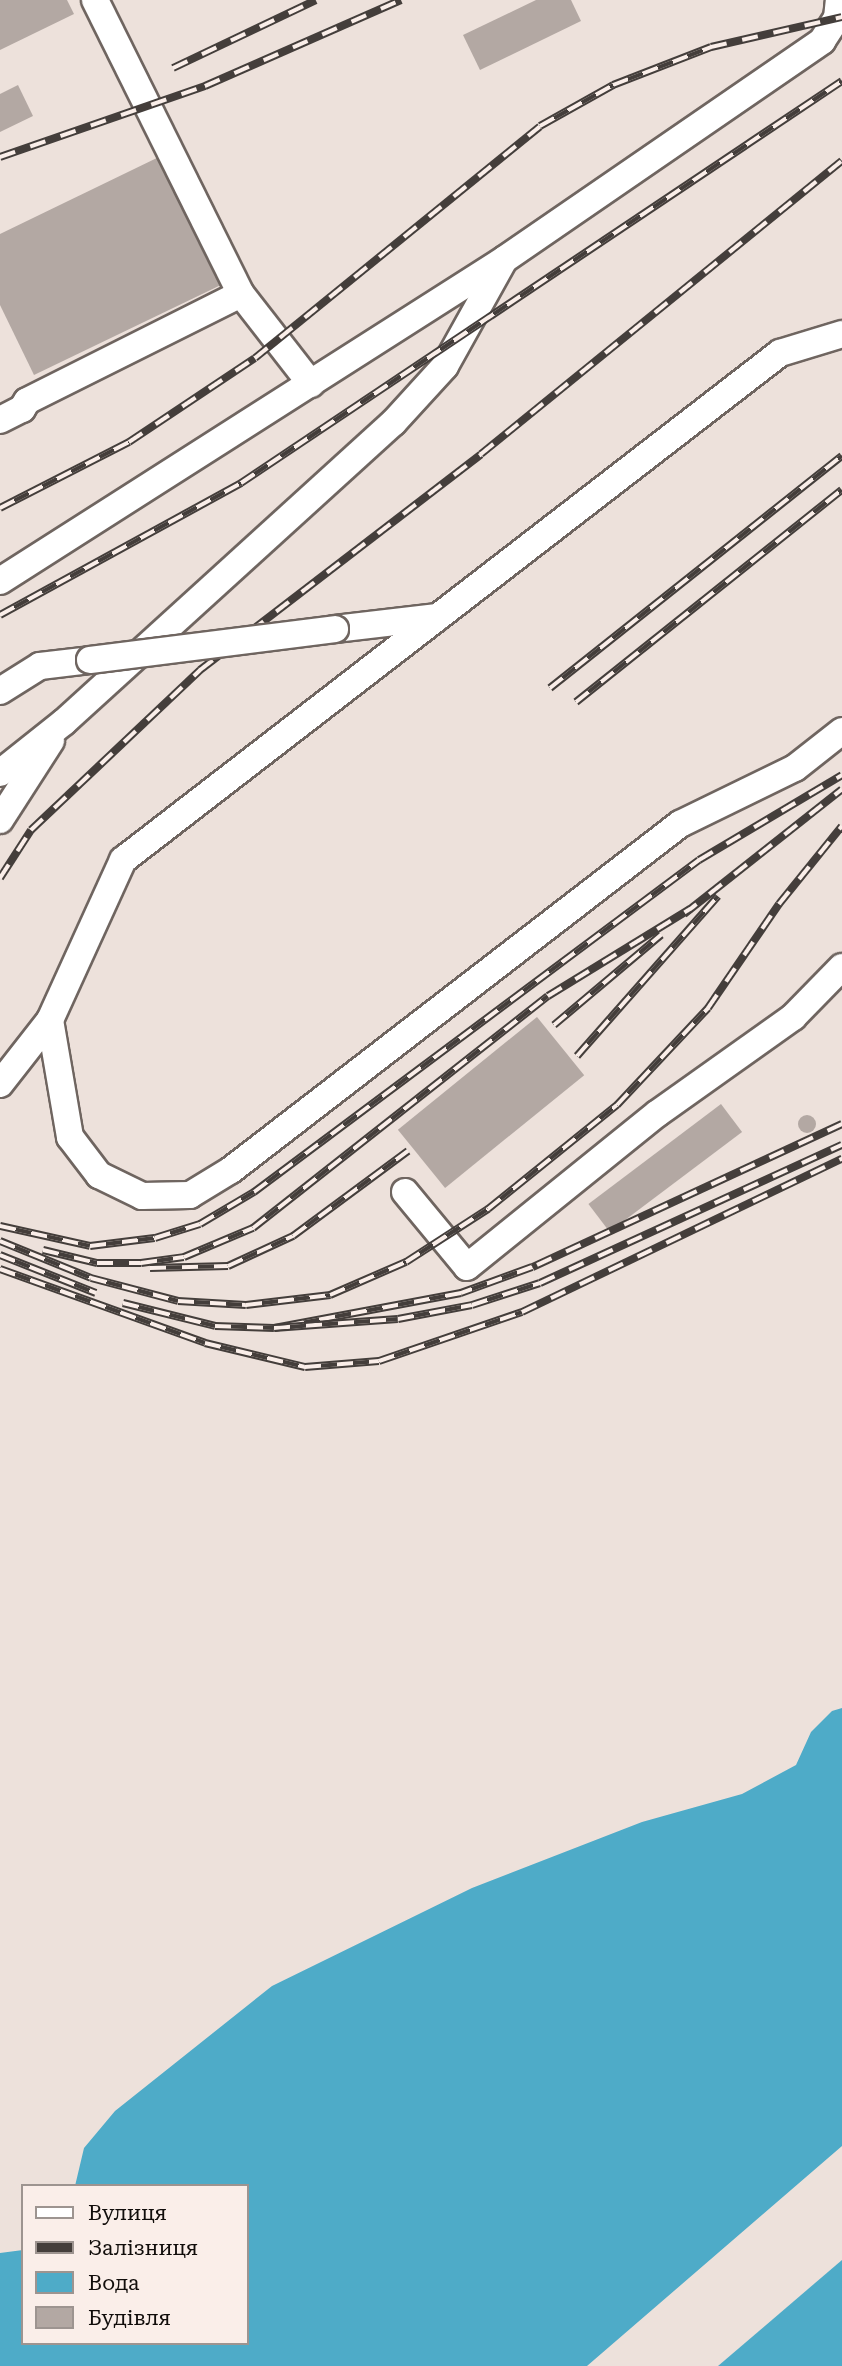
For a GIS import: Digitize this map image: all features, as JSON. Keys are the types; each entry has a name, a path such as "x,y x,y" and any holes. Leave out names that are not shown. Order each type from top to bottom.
{"lane":[{"path":"95,0 241,294 312,384"},
{"path":"0,581 505,259 822,41 837,18 839,0"},
{"path":"0,773 64,722 393,423 445,366 505,259"},
{"path":"0,420 22,409 27,401 241,294"},
{"path":"0,1084 50,1020 123,860 780,353 842,334"},
{"path":"0,691 40,666 439,617"},
{"path":"0,820 64,722"},
{"path":"50,1020 70,1137 99,1175 142,1196 190,1195 231,1170 680,824 795,768 842,731"},
{"path":"405,1192 467,1267 658,1113 793,1017 842,967"}],"water":[{"path":"842,1708 842,2146 587,2366 0,2366 0,2253 21,2250 21,2345 248,2345 248,2184 75,2184 84,2148 115,2111 272,1986 472,1888 642,1822 742,1794 796,1765 811,1732 832,1711"},
{"path":"842,2260 842,2366 718,2366"}],"building":[{"path":"0,0 67,0 74,14 0,50"},
{"path":"536,0 571,0 581,21 480,70 463,35"},
{"path":"18,85 33,116 0,132 0,94"},
{"path":"163,155 225,283 34,375 0,305 0,234"},
{"path":"537,1017 584,1075 445,1188 398,1130"},
{"path":"721,1104 742,1132 609,1232 588,1204"},
{"path":"807,1115 813,1118 816,1124 813,1130 807,1133 801,1130 798,1124 801,1118"}],"railway":[{"path":"173,68 316,0"},
{"path":"0,157 205,86 401,0"},
{"path":"0,508 129,442 255,358 540,126 613,85 711,47 842,17"},
{"path":"0,615 241,483 842,81"},
{"path":"0,878 31,830 200,670 481,454 842,161"},
{"path":"550,688 842,456"},
{"path":"576,702 842,490"},
{"path":"0,1226 90,1246 155,1238 200,1224 254,1192 699,860 842,775"},
{"path":"684,914 842,789"},
{"path":"0,1241 91,1278 178,1301 246,1305 330,1295 406,1262 488,1209 617,1105 708,1008 779,904 842,826"},
{"path":"577,1056 718,896"},
{"path":"43,1250 97,1263 141,1263 184,1257 253,1228 548,996 690,909"},
{"path":"554,1025 661,935"},
{"path":"842,1124 532,1267 461,1293 274,1328 398,1319 472,1305 540,1283 842,1145"},
{"path":"150,1268 228,1266 293,1236 408,1151"},
{"path":"0,1269 205,1343 305,1367 379,1361 522,1312 842,1159"},
{"path":"0,1255 96,1293"},
{"path":"123,1303 215,1326 274,1328"}]}
